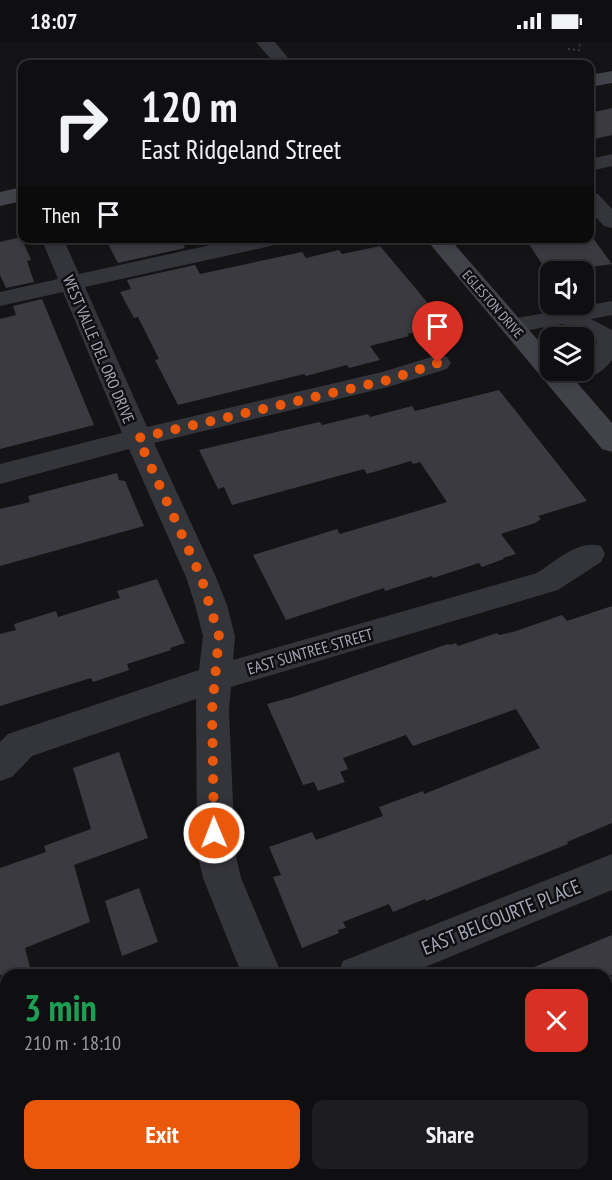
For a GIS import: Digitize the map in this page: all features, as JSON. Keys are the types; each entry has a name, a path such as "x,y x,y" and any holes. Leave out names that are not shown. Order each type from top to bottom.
{"street":[{"path":"265,42 281,60"},
{"path":"594,80 612,76"},
{"path":"594,164 612,160"},
{"path":"0,199 18,195"},
{"path":"594,203 612,221"},
{"name":"WEST VALLE DEL ORO DRIVE","path":"54,243 211,604 219,636 212,710 216,852 222,878 260,969"},
{"path":"0,299 252,243"},
{"name":"EGLESTON DRIVE","path":"440,243 512,326 540,351"},
{"path":"512,326 612,308"},
{"path":"568,317 611,338"},
{"path":"594,343 611,338"},
{"path":"594,364 606,352 611,338"},
{"path":"0,474 138,438 388,380 438,363"},
{"name":"EGLESTON DRIVE","path":"568,381 612,442"},
{"name":"EAST SUNTREE STREET","path":"0,766 20,745 216,678 547,582 590,554"},
{"name":"EAST BELCOURTE PLACE","path":"372,969 612,872"}],"path":[{"path":"568,49 579,50 580,42"}],"building":[{"path":"612,108 612,135 594,139 594,112"},
{"path":"18,238 18,243 24,243 31,260 27,261 34,282 6,288 0,275 0,242"},
{"path":"594,239 612,264 594,267 594,261 540,261 528,243 594,243"},
{"path":"108,243 182,243 185,248 118,263"},
{"path":"380,246 443,321 440,322 442,326 370,346 380,360 349,368 347,365 306,376 304,374 178,405 155,360 159,359 138,317 134,318 120,292 131,289 127,280 195,265 200,274 302,252 306,258 339,250 342,254"},
{"path":"42,299 94,425 0,449 0,319 16,315 13,306"},
{"path":"499,390 587,501 538,516 541,519 535,523 501,534 516,554 504,559 482,567 479,563 385,591 384,588 286,620 253,555 337,529 340,534 447,502 420,462 413,464 411,461 367,474 364,469 232,505 224,487 218,489 199,450 320,422 322,425 368,414 370,417 412,406 415,411"},
{"path":"117,473 119,480 125,481 144,526 0,566 0,509 30,502 28,496"},
{"path":"157,579 185,643 170,648 171,650 127,664 129,670 93,682 91,678 0,706 0,634 16,630 14,624 56,611 58,617 120,598 117,591"},
{"path":"612,606 612,823 567,842 568,844 426,901 425,899 393,912 389,904 343,922 346,928 338,930 339,933 302,948 273,877 281,875 269,847 312,832 316,840 383,816 379,807 423,791 424,794 540,748 516,709 413,746 406,735 343,758 348,769 340,772 345,782 318,791 314,782 303,785 267,704 448,644 456,643 458,646 497,633 499,635 513,632 562,615 567,621"},
{"path":"119,752 148,838 74,865 90,922 25,948 30,969 0,969 0,868 46,852 44,846 91,829 73,768"},
{"path":"139,888 158,942 122,956 105,901"},
{"path":"612,935 612,969 529,969"}],"route":[{"path":"214,833 212,710 219,636 201,577 138,438 388,380 438,363"}]}
